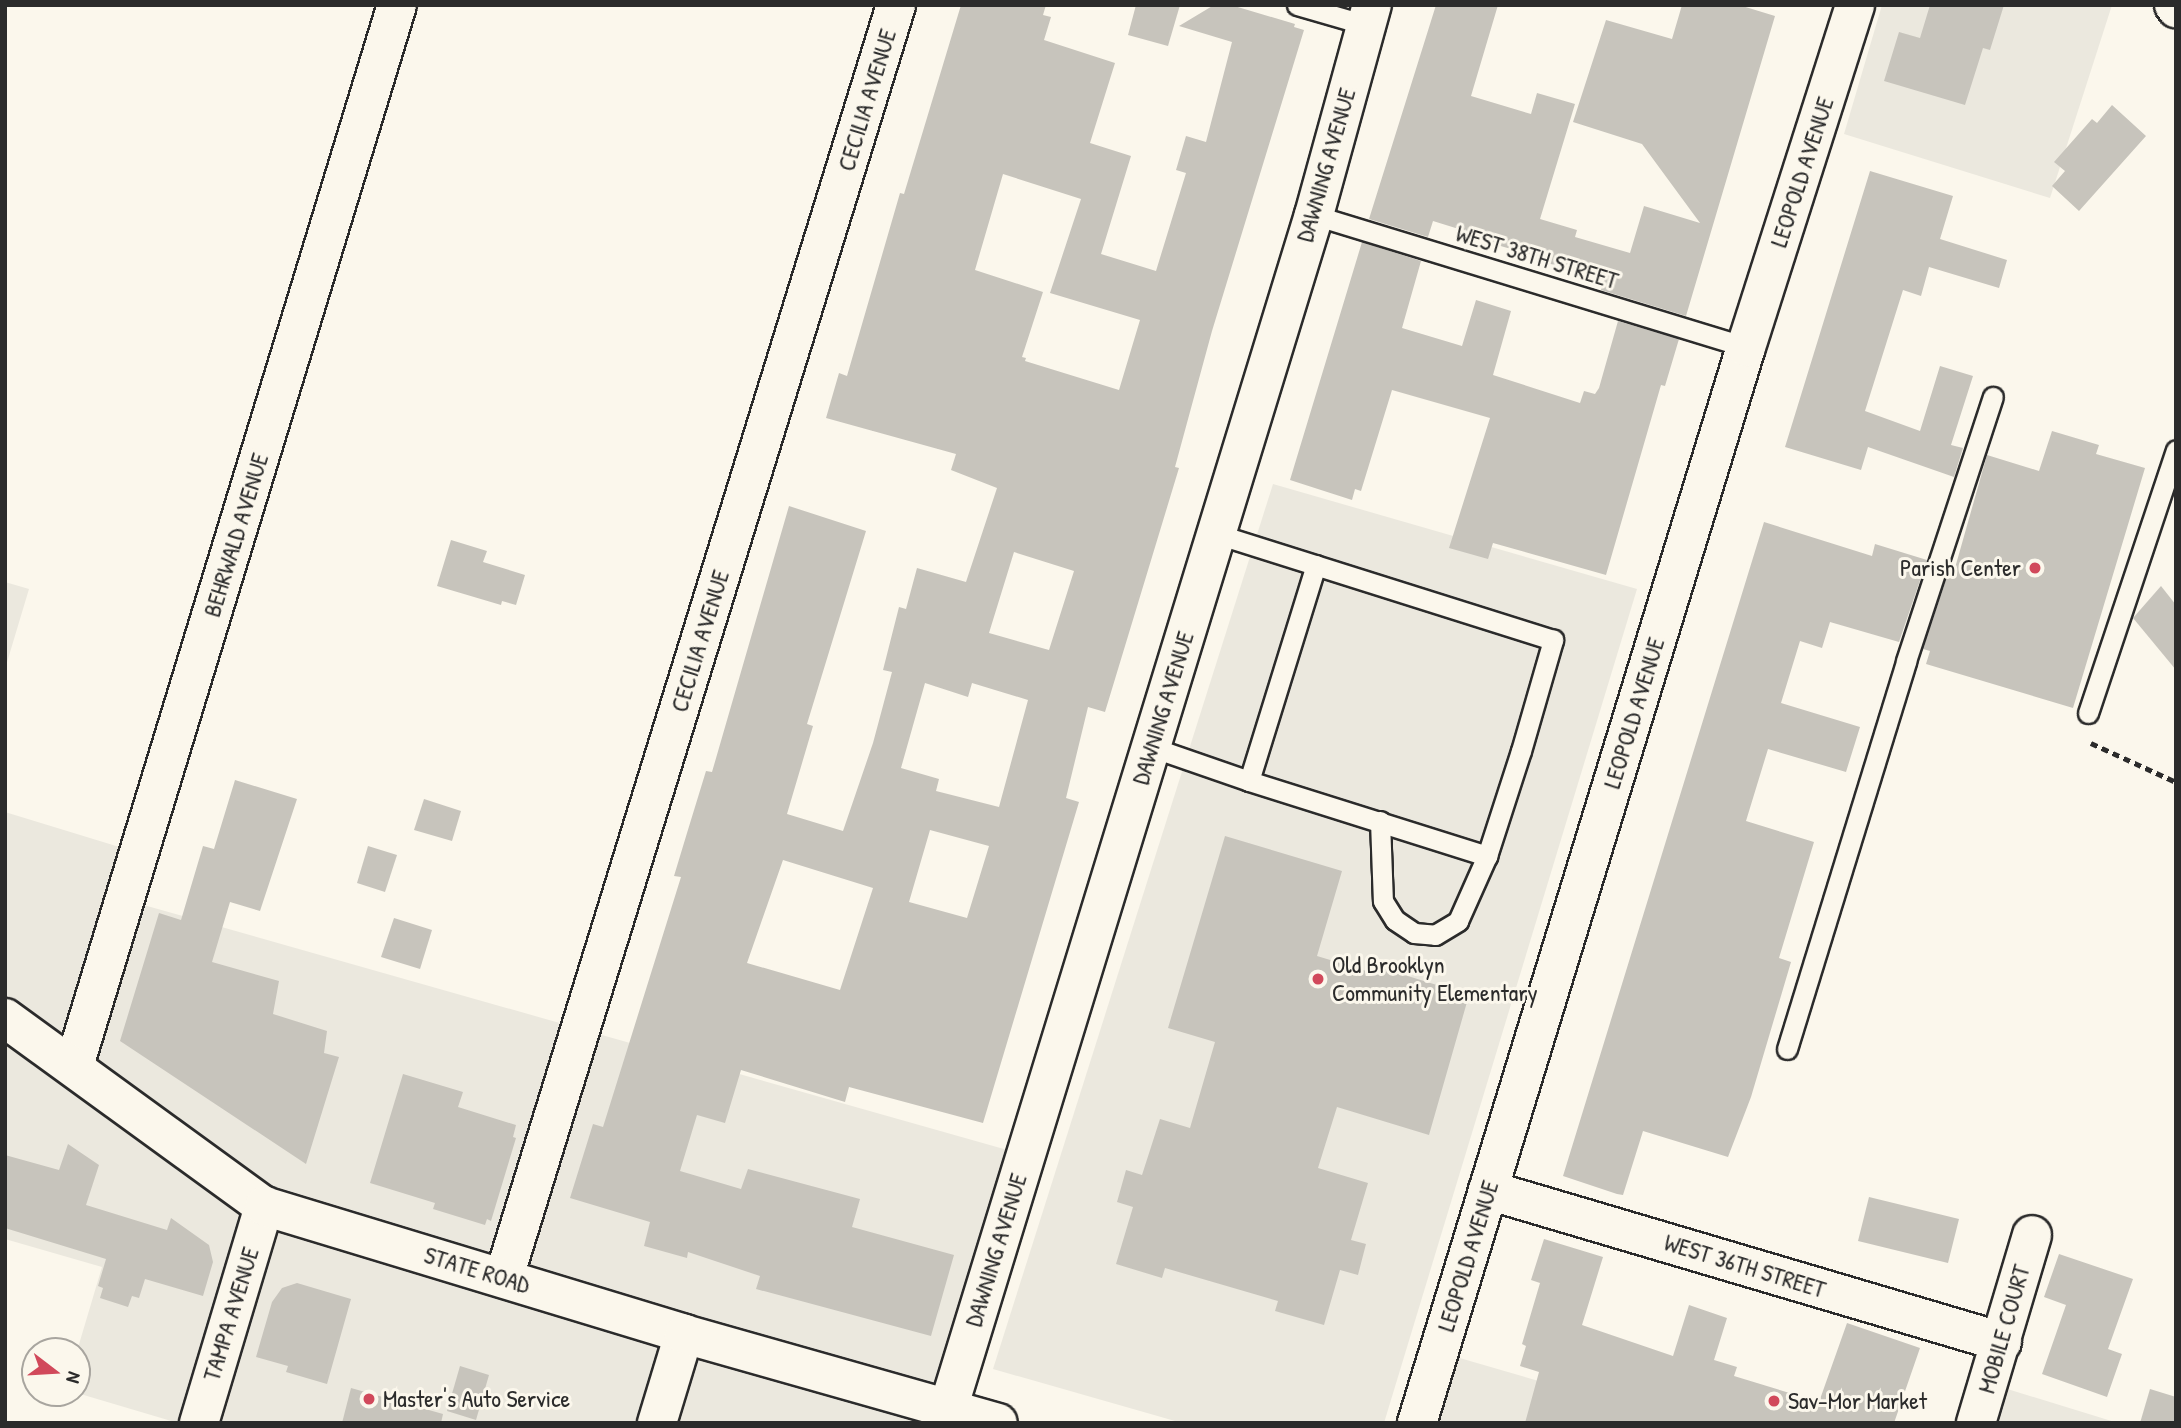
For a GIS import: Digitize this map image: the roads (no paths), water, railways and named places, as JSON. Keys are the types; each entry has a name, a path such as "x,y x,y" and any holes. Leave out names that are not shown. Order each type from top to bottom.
{"street":[{"name":"BEHRWALD AVENUE","path":"74,1066 397,5"},
{"name":"CECILIA AVENUE","path":"504,1278 896,5"},
{"name":"LEOPOLD AVENUE","path":"1417,1423 1746,347 1855,5"},
{"name":"DAWNING AVENUE","path":"946,1416 1314,215 1369,15"},
{"name":"STATE ROAD","path":"5,1018 264,1206 946,1416 998,1423"},
{"name":"WEST 36TH STREET","path":"1488,1189 2002,1342"},
{"name":"TAMPA AVENUE","path":"199,1423 264,1206"},
{"name":"MOBILE COURT","path":"1976,1423 2032,1235"},
{"path":"657,1423 684,1334"}],"lane":[{"path":"1297,5 1369,15"},
{"name":"WEST 38TH STREET","path":"1314,215 1746,347"},
{"path":"1787,1049 1993,397"},
{"path":"2088,713 2176,450"},
{"path":"1216,534 1553,640 1487,856 1458,920 1435,935 1414,933 1395,920 1383,901 1380,821"},
{"path":"1249,781 1316,565"},
{"path":"1151,747 1249,781 1487,856"}],"place":[{"name":"Parish Center","path":"2035,568"},
{"name":"Old Brooklyn Community Elementary","path":"1318,979"},
{"name":"Master's Auto Service","path":"369,1399"},
{"name":"Sav-Mor Market","path":"1774,1401"}]}
